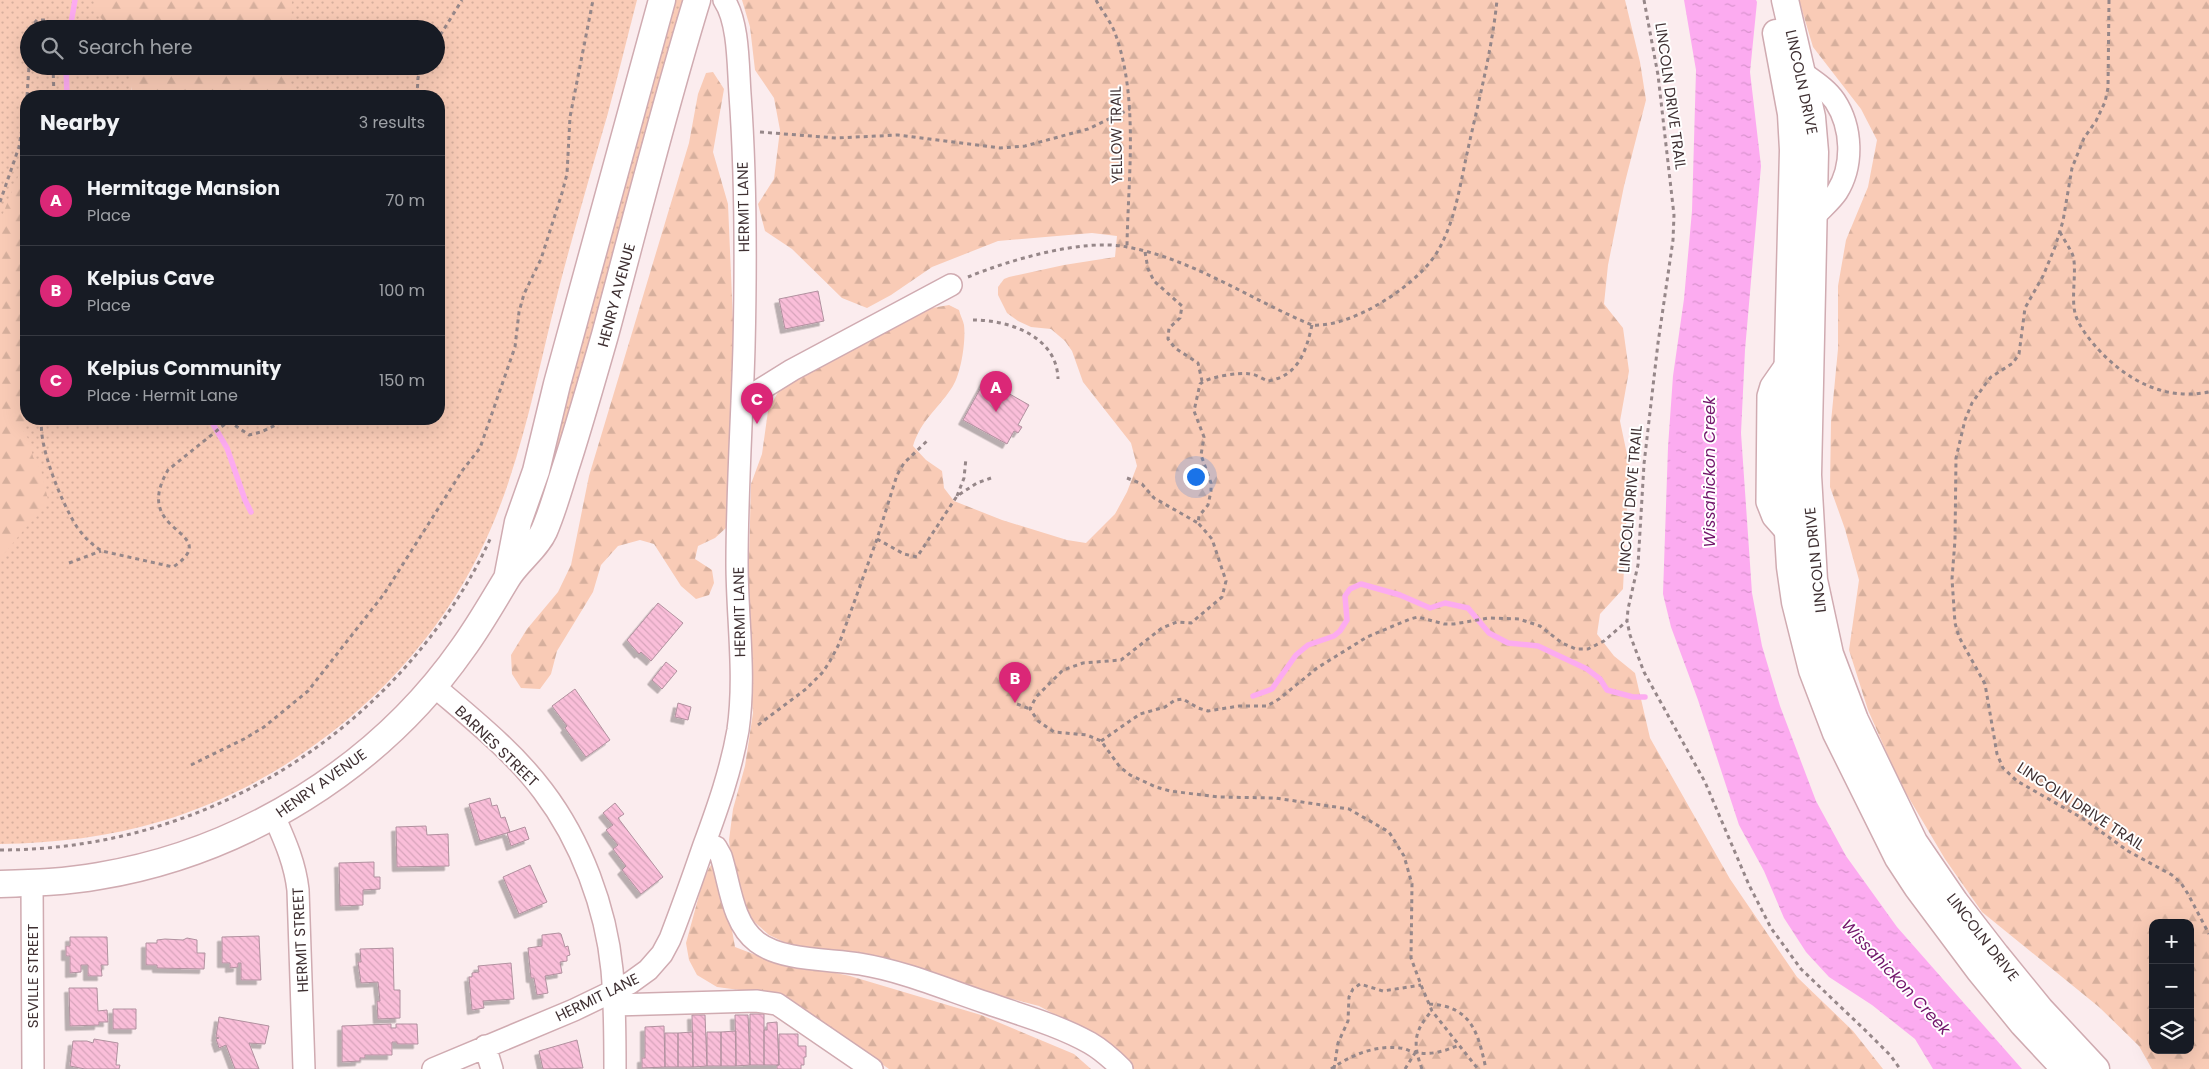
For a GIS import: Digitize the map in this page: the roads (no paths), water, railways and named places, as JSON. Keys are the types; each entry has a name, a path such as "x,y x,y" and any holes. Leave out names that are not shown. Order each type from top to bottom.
{"main road":[{"name":"HENRY AVENUE","path":"508,576 518,522 536,471 557,384 662,0"},
{"name":"HENRY AVENUE","path":"0,884 32,883 99,876 168,860 234,835 274,816 315,790 378,742 434,686 462,650 487,613 508,576 542,535 595,370 697,0"},
{"name":"LINCOLN DRIVE","path":"1770,0 1787,89 1792,132 1786,464 1788,534 1795,602 1812,670 1836,733 1881,828 1917,887 1958,943 2024,1024 2065,1069"},
{"name":"LINCOLN DRIVE","path":"1785,0 1812,117 1815,152 1808,416 1809,509 1814,580 1822,622 1836,670 1855,720 1914,842 2002,963 2040,1009 2096,1069"}],"street":[{"name":"HERMIT LANE","path":"433,1069 574,1010 614,998 648,970 662,954 680,913 729,771 738,728 740,631 737,565 738,482 744,316 742,131 733,24 724,0"},
{"path":"1803,73 1835,100 1843,117 1848,138 1849,158 1845,175 1836,192 1814,217"},
{"path":"742,401 792,370 951,285"},
{"name":"BARNES STREET","path":"434,686 499,744 526,771 557,812 582,858 599,905 609,950 614,998 615,1069"},
{"name":"HERMIT STREET","path":"274,816 296,869 304,1069"},
{"path":"705,843 716,847 721,856 741,923 750,935 765,947 787,954 874,967 918,979 1016,1013 1083,1040 1099,1048 1122,1069"},
{"name":"SEVILLE STREET","path":"32,883 33,1069"},
{"path":"614,998 756,1001 777,1004 872,1069"},
{"path":"486,1046 492,1069"}],"water":[{"name":"Wissahickon Creek","path":"1684,0 1756,0 1757,2 1750,72 1761,166 1745,350 1741,433 1752,593 1762,646 1780,706 1816,801 1846,856 1897,927 2022,1069 1933,1069 1915,1039 1872,1005 1829,977 1806,952 1784,918 1764,871 1739,825 1698,700 1671,627 1663,594 1668,447 1673,376 1684,299 1692,211 1696,70"}],"waterway":[{"path":"72,20 75,0"},
{"path":"66,75 67,90"},
{"path":"214,425 227,448 251,512"},
{"path":"1253,696 1272,689 1296,655 1308,645 1334,636 1340,631 1347,620 1345,596 1350,589 1361,584 1400,595 1430,608 1445,603 1468,608 1489,633 1508,643 1538,646 1587,669 1600,679 1607,690 1633,697 1645,697"}],"place":[{"name":"Hermitage Mansion","path":"996,412"},
{"name":"Kelpius Community","path":"757,424"},
{"name":"Kelpius Cave","path":"1015,703"}]}
